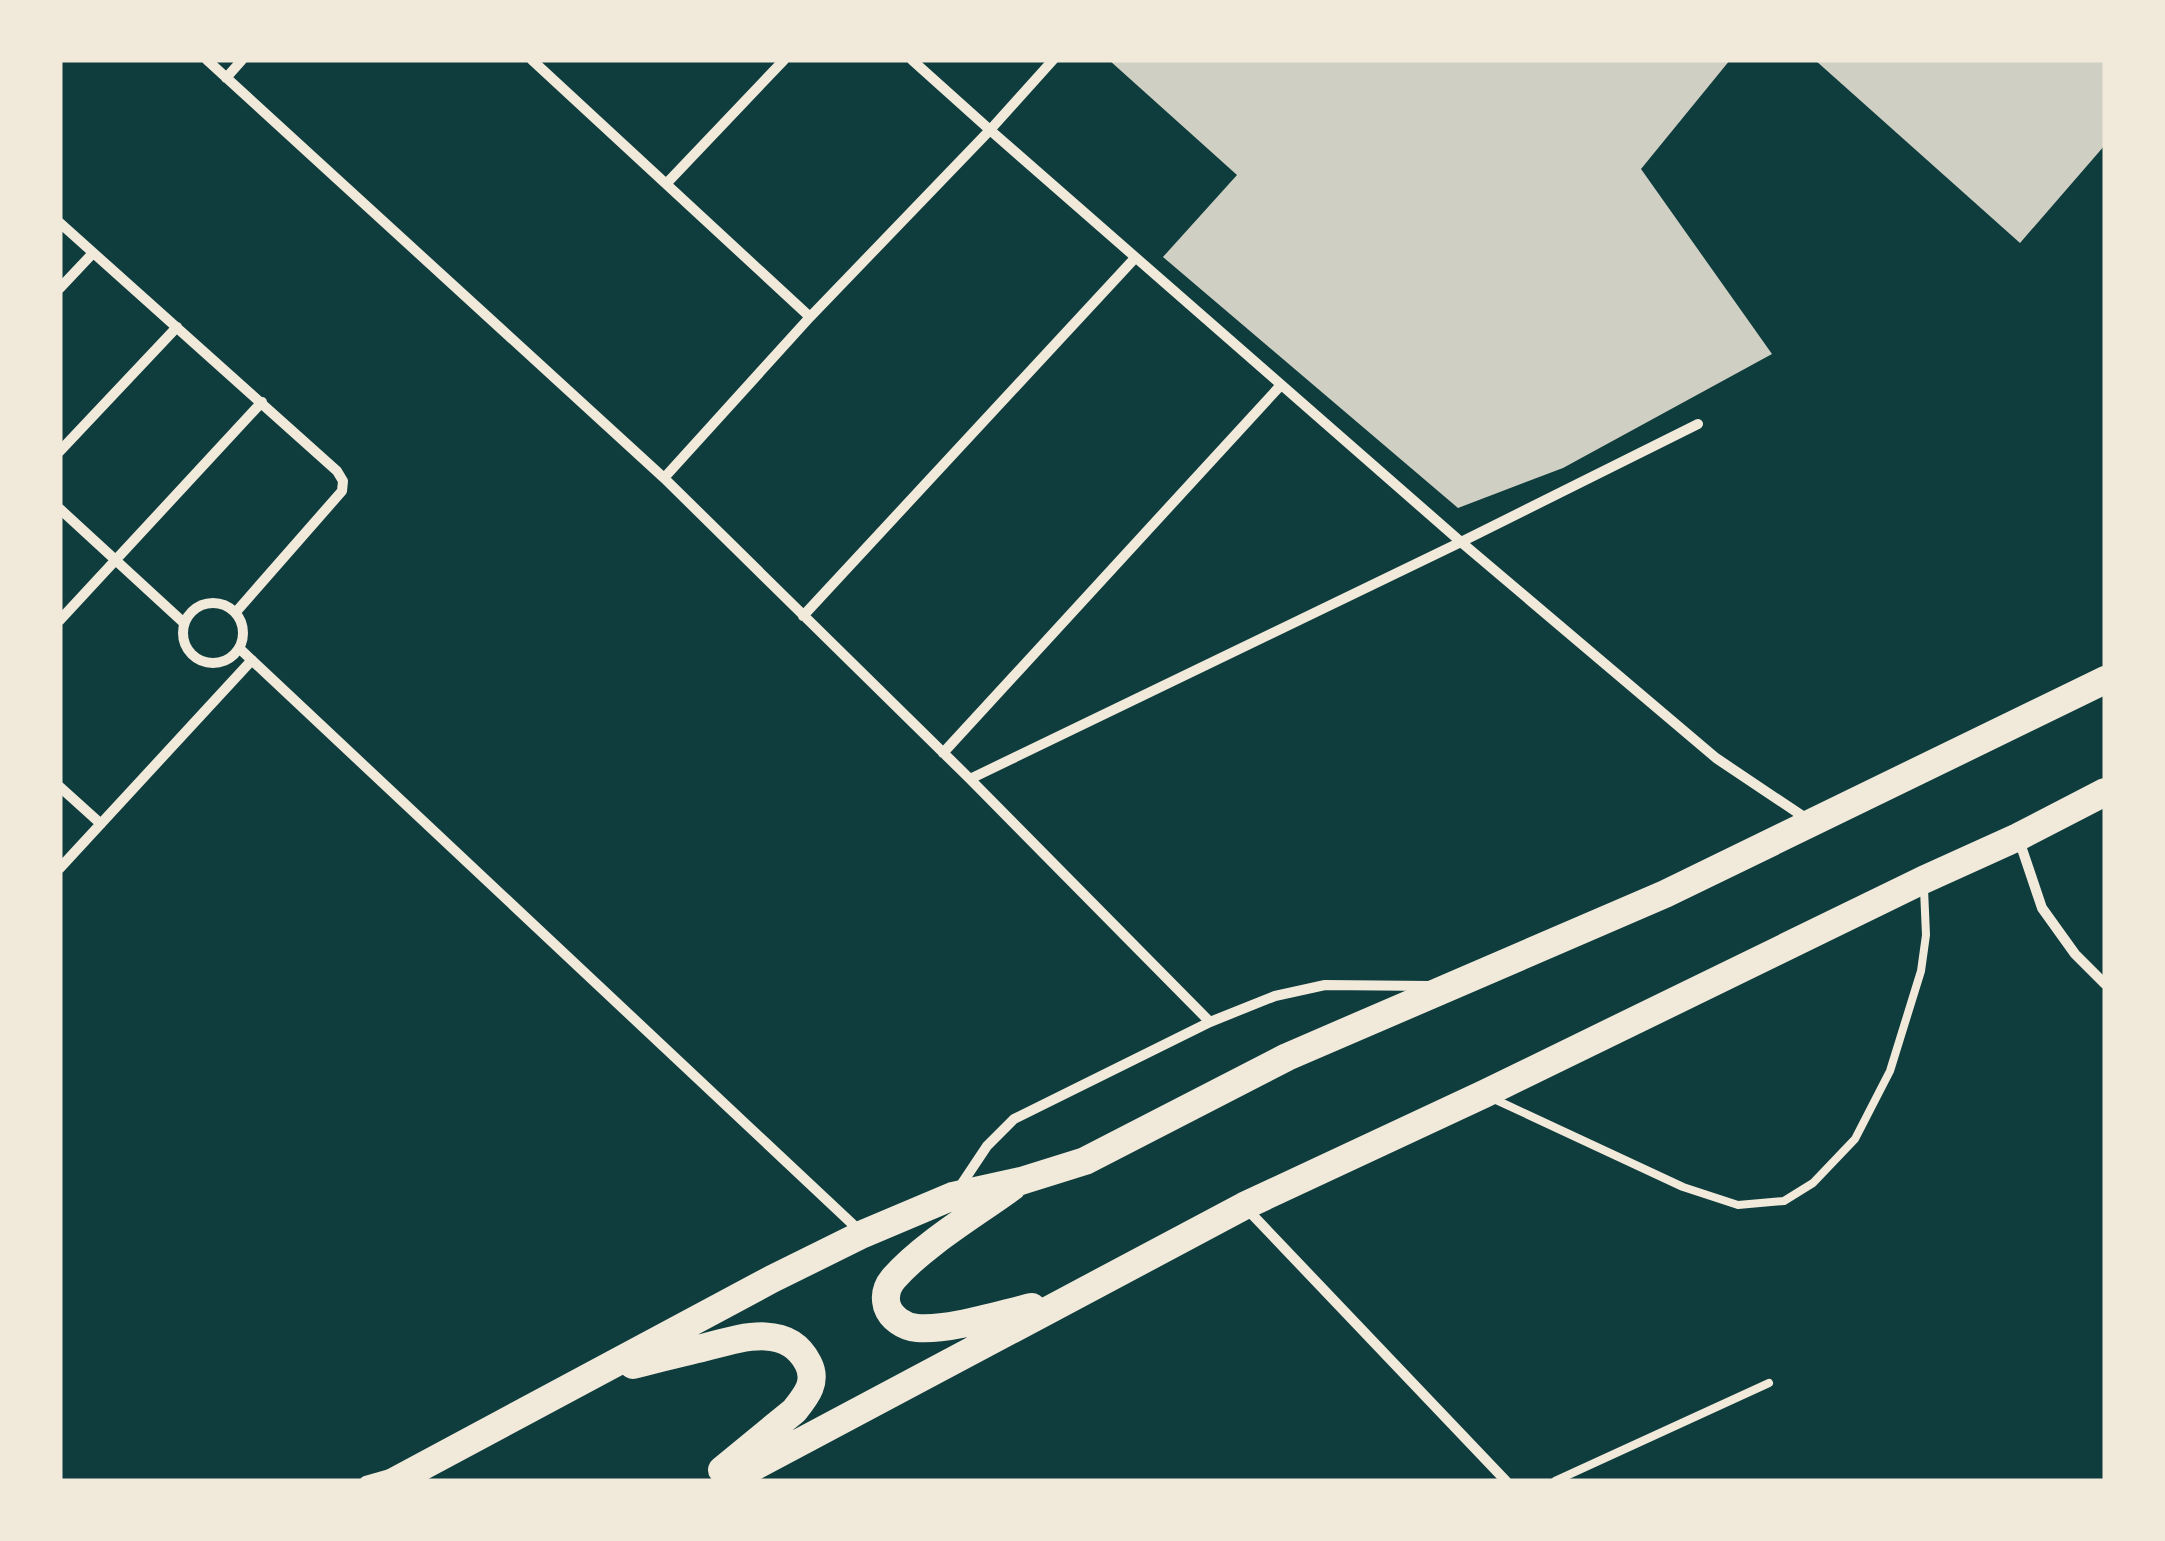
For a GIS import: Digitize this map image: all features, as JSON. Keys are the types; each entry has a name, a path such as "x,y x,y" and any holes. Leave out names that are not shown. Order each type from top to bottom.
{"highway":[{"path":"396,1481 772,1278 863,1234 953,1196 1021,1182 1085,1161 1286,1056 1665,894 2105,680"},
{"path":"727,1481 1244,1206 1484,1094 2105,792"},
{"path":"1021,1182 917,1256 891,1281 885,1295 888,1311 901,1323 916,1328 950,1325 1068,1299"},
{"path":"593,1375 750,1336 780,1338 794,1346 806,1358 812,1386 794,1411 708,1481"}],"street":[{"path":"207,60 664,478 1210,1022"},
{"path":"226,78 242,60"},
{"path":"532,60 810,317"},
{"path":"666,184 784,60"},
{"path":"912,60 1460,542 1716,758 1812,823"},
{"path":"664,478 1053,60"},
{"path":"60,224 262,402 343,481 342,492 236,612"},
{"path":"60,288 93,253"},
{"path":"804,616 1135,258"},
{"path":"60,450 177,327"},
{"path":"943,753 1281,385"},
{"path":"60,620 262,402"},
{"path":"970,780 1698,424"},
{"path":"60,509 184,623"},
{"path":"214,602 236,612 244,636 231,658 206,663 186,648 182,636 184,623 201,604 214,602"},
{"path":"240,648 863,1234"},
{"path":"60,868 252,660"},
{"path":"60,787 101,824"},
{"path":"2018,836 2042,908 2075,954 2105,984"},
{"path":"953,1196 987,1146 1014,1119 1210,1022 1275,996 1325,985 1450,986"},
{"path":"1244,1206 1506,1481"},
{"path":"366,1481 434,1460"}],"lane":[{"path":"1484,1094 1683,1187 1738,1204 1784,1201 1813,1183 1854,1139 1890,1071 1921,971 1926,935 1923,880"},
{"path":"1555,1481 1769,1383"}],"building":[{"path":"1109,60 1730,60 1641,169 1772,354 1563,468 1458,508 1163,257 1237,175"},
{"path":"1815,60 2105,60 2105,145 2020,243"}]}
